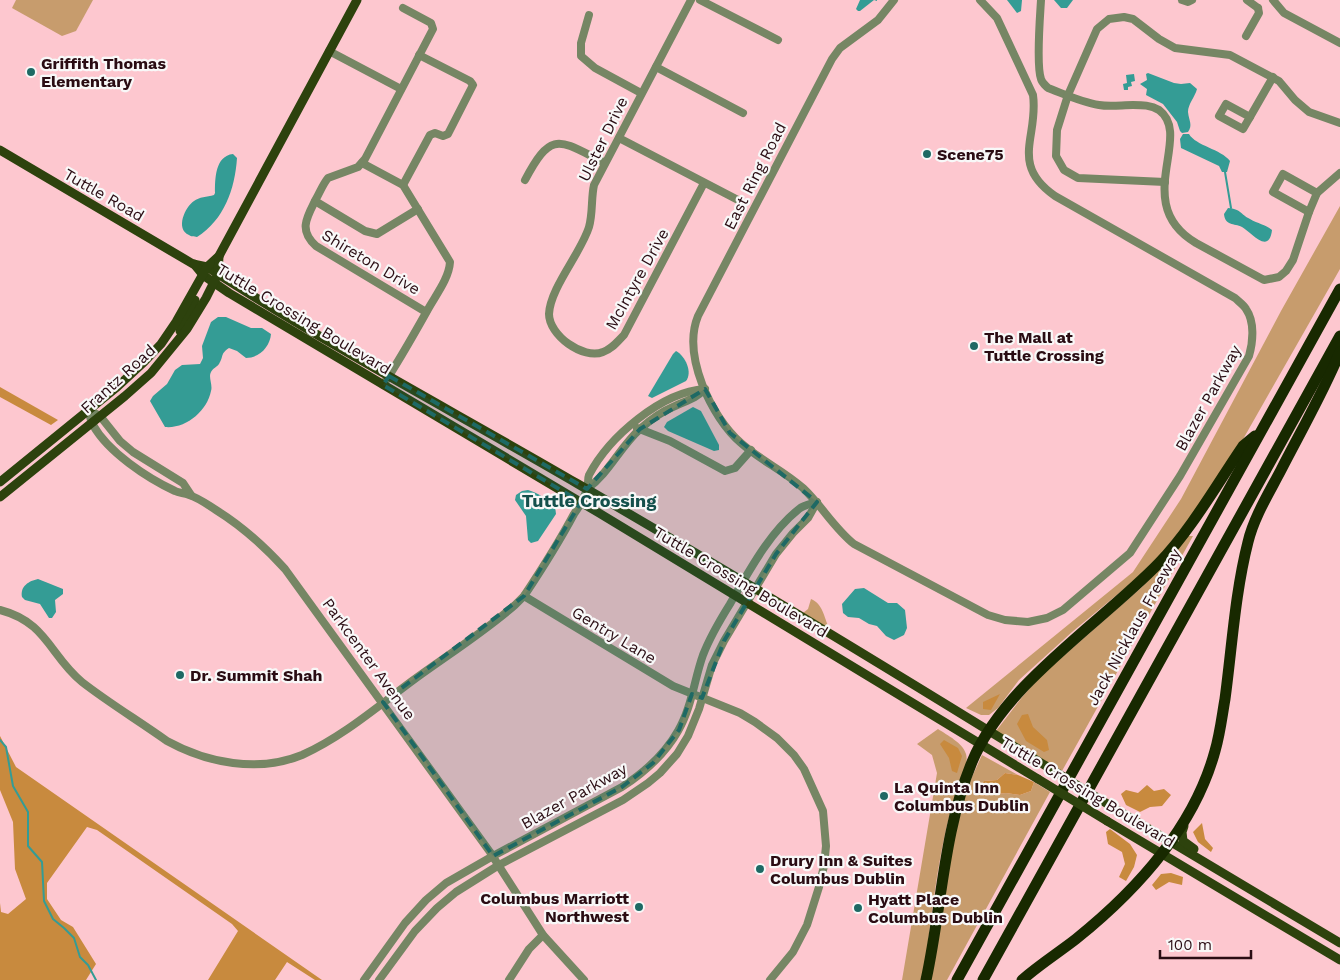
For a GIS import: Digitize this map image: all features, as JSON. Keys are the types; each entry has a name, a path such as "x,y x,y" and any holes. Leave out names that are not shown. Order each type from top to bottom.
{"highway":[{"name":"Jack Nicklaus Freeway","path":"957,980 1340,289"},
{"path":"984,980 1340,336"},
{"path":"1022,980 1112,909 1131,890 1171,842 1204,784 1215,750 1222,719 1241,575 1248,540 1265,500 1314,408 1340,352"},
{"path":"926,980 952,824 972,762 988,731 1015,697 1036,675 1139,583 1161,560 1181,536 1243,446 1263,428"}],"main road":[{"name":"Frantz Road","path":"0,482 89,410 142,364 160,344 176,322 205,273 219,256 357,0"},
{"name":"Tuttle Road","path":"0,150 193,264"},
{"name":"Frantz Road","path":"0,497 151,373 188,329 218,274 219,256"},
{"name":"Tuttle Crossing Boulevard","path":"193,264 214,283 1340,960"},
{"name":"Tuttle Crossing Boulevard","path":"205,273 218,274 755,589 1114,808 1340,943"},
{"path":"173,347 205,273"},
{"path":"1187,816 1182,832 1183,841 1219,866 1225,874"}],"street":[{"name":"Ulster Drive","path":"551,324 550,307 589,225 593,190 691,0"},
{"path":"700,0 778,40"},
{"name":"East Ring Road","path":"705,389 693,346 693,331 698,316 832,59 840,48 878,20 894,0"},
{"name":"Blazer Parkway","path":"705,389 730,432 751,450 801,486 817,502 839,531 854,544 988,615 1005,620 1028,622 1046,618 1063,610 1130,553 1180,476 1249,356 1252,345 1252,332 1246,309 1235,298 1045,189 1036,178 1030,165 1028,154 1034,107 1032,95 998,18 980,0"},
{"path":"1041,0 1040,78 1048,88 1087,102 1101,105 1146,105 1160,111 1170,129 1165,182 1165,207 1171,221 1178,230 1196,243 1264,280 1278,277 1288,268 1317,193 1340,174"},
{"path":"1182,0 1188,2 1192,0"},
{"path":"1247,0 1258,8"},
{"path":"1258,8 1273,0 1284,12 1340,42"},
{"path":"403,8 433,25 433,29 362,163 353,169 328,178 315,201 365,231 377,234 418,209"},
{"path":"1246,36 1258,13 1258,8"},
{"path":"590,16 580,43 581,56 590,65 642,93"},
{"path":"1165,182 1078,178 1064,170 1056,156 1057,130 1068,95 1096,29 1102,23 1117,17 1124,16 1133,19 1159,40 1175,48 1230,54 1279,81 1295,100 1309,112 1340,123"},
{"path":"329,51 402,89"},
{"path":"404,185 430,135 435,133 443,136 448,134 473,85 470,81 419,55"},
{"path":"656,67 743,113"},
{"path":"1250,117 1273,77"},
{"path":"619,138 738,200"},
{"path":"525,180 536,159 544,148 550,145 571,146 605,164"},
{"path":"362,163 404,185 450,262 449,269 426,312 383,385"},
{"path":"1309,212 1273,192 1283,174 1317,193"},
{"name":"McIntyre Drive","path":"551,324 564,340 582,350 598,354 613,347 624,335 704,183"},
{"name":"Shireton Drive","path":"315,201 306,217 306,232 309,241 426,312"},
{"path":"0,610 18,616 34,627 44,636 73,674 167,741 204,758 224,762 248,764 273,762 301,755 341,733 505,614 524,596 581,502 587,490 588,478 614,442 631,425 670,399 691,390 705,389"},
{"path":"587,490 596,483 640,429 669,409 696,398 705,389"},
{"path":"89,410 91,423"},
{"name":"Parkcenter Avenue","path":"89,410 100,416 120,441 133,452 183,483 191,495"},
{"name":"Parkcenter Avenue","path":"91,423 113,449 134,467 176,492 191,495 243,528 274,557 310,601 499,864 543,935 584,980"},
{"path":"631,425 670,440 725,471 735,468 751,450"},
{"name":"Blazer Parkway","path":"364,980 405,924 426,900 446,883 622,786 641,774 653,763 675,736 684,718 704,654 717,626 743,582 767,546 800,507 817,502"},
{"name":"Blazer Parkway","path":"379,980 415,931 437,908 456,892 499,864 623,800 648,784 660,773 677,754 688,736 717,654 776,554 808,518 817,502"},
{"name":"Gentry Lane","path":"524,596 674,686 740,713 755,722 777,738 794,755 804,769 823,811 826,844 824,866 812,911 793,952 770,980"},
{"path":"509,980 529,949 543,935"}],"highlighted area":[{"path":"389,376 587,489 640,429 705,389 730,433 817,502 776,554 724,641 702,698 692,694 679,730 653,763 622,787 493,856 383,702 524,596 581,502 383,385"}],"shaded area":[{"path":"16,0 93,0 76,31 62,36 12,8"},
{"path":"1340,206 1340,269 1242,441 1198,507 1162,553 1136,579 1072,632 1019,680 998,708 989,715 981,715 966,708 1133,572 1181,499 1281,311"},
{"path":"0,387 58,420 51,425 0,397"},
{"path":"1187,536 1193,536 1062,771 996,731 1043,674 1141,588 1168,560"},
{"path":"811,599 821,607 829,628 803,613 808,609"},
{"path":"1000,694 991,710 983,709 983,702"},
{"path":"1028,714 1033,727 1047,740 1049,750 1044,752 1026,741 1017,724 1022,715"},
{"path":"938,729 962,746 967,759 966,766 951,809 941,851 923,980 902,980 937,773 932,755 917,744"},
{"path":"0,736 16,767 322,980 315,980 287,962 275,980 208,980 238,931 232,924 97,830 87,827 47,883 47,899 61,920 73,927 96,964 86,980 0,980 0,903 1,912 8,914 26,899 15,869 13,822 0,790"},
{"path":"944,740 958,748 962,756 957,773 952,771 949,758 940,744"},
{"path":"982,755 1018,775 1005,773 997,780 984,781 980,796 1006,793 1020,795 1031,791 1034,782 1050,792 947,980 928,980 950,854 967,788"},
{"path":"1005,773 1018,775 1034,782 1031,791 1020,795 1006,793 980,796 977,792 984,781 997,780"},
{"path":"1147,785 1154,791 1164,789 1171,795 1162,806 1150,807 1140,812 1126,805 1121,794 1126,790 1138,793"},
{"path":"1202,823 1205,839 1213,848 1211,852 1198,842 1193,832"},
{"path":"1110,829 1130,844 1137,855 1134,867 1126,881 1119,877 1125,864 1122,852 1108,844 1106,832"},
{"path":"1171,873 1183,877 1182,885 1169,882 1156,890 1152,885 1161,874"}],"water":[{"path":"860,0 874,0 858,11 856,9"},
{"path":"1007,0 1022,0 1021,11 1017,13"},
{"path":"1054,0 1073,0 1067,8 1061,8"},
{"path":"1148,73 1174,83 1190,83 1197,89 1188,109 1190,125 1188,132 1182,133 1177,122 1163,104 1146,95 1147,89 1140,84 1147,80 1146,74"},
{"path":"1134,74 1135,81 1131,82 1132,86 1128,87 1128,90 1124,90 1123,84 1127,83 1126,75"},
{"path":"1183,134 1189,134 1197,142 1226,157 1230,161 1227,172 1222,172 1219,166 1181,148 1180,139"},
{"path":"233,154 237,158 234,181 221,213 197,237 190,236 185,232 182,223 187,208 196,200 214,195 219,164 227,156"},
{"path":"1228,208 1238,211 1272,230 1270,238 1263,242 1242,227 1226,221 1224,214"},
{"path":"218,317 226,317 251,328 262,328 271,334 270,339 263,351 251,358 246,358 229,348 226,350 219,364 211,372 211,391 200,412 188,422 173,427 165,427 150,401 167,384 175,370 182,365 200,364 203,358 202,346 211,322"},
{"path":"676,351 687,364 689,373 686,381 652,398 648,396 673,354"},
{"path":"693,407 701,411 719,445 719,450 714,451 668,431 664,427 667,422"},
{"path":"528,490 542,496 555,506 556,514 538,541 531,543 528,540 526,516 515,500 516,495"},
{"path":"38,579 63,589 63,594 55,600 56,612 52,618 49,618 40,604 25,600 22,597 24,587 31,581"},
{"path":"864,588 888,603 897,603 905,610 907,628 904,635 894,640 886,636 877,626 859,618 848,617 843,613 842,604 855,589"}],"waterway":[{"path":"1225,172 1231,208"},
{"path":"0,740 6,747 13,786 28,812 28,846 42,862 44,901 53,919 74,938 80,957 88,965 96,980"}],"place":[{"name":"Griffith Thomas Elementary","path":"31,72"},
{"name":"Scene75","path":"927,154"},
{"name":"The Mall at Tuttle Crossing","path":"974,346"},
{"name":"Dr. Summit Shah","path":"180,675"},
{"name":"La Quinta Inn Columbus Dublin","path":"884,796"},
{"name":"Drury Inn & Suites Columbus Dublin","path":"760,869"},
{"name":"Columbus Marriott Northwest","path":"639,907"},
{"name":"Hyatt Place Columbus Dublin","path":"858,908"}],"district":[{"name":"Tuttle Crossing","path":"589,500"}]}
